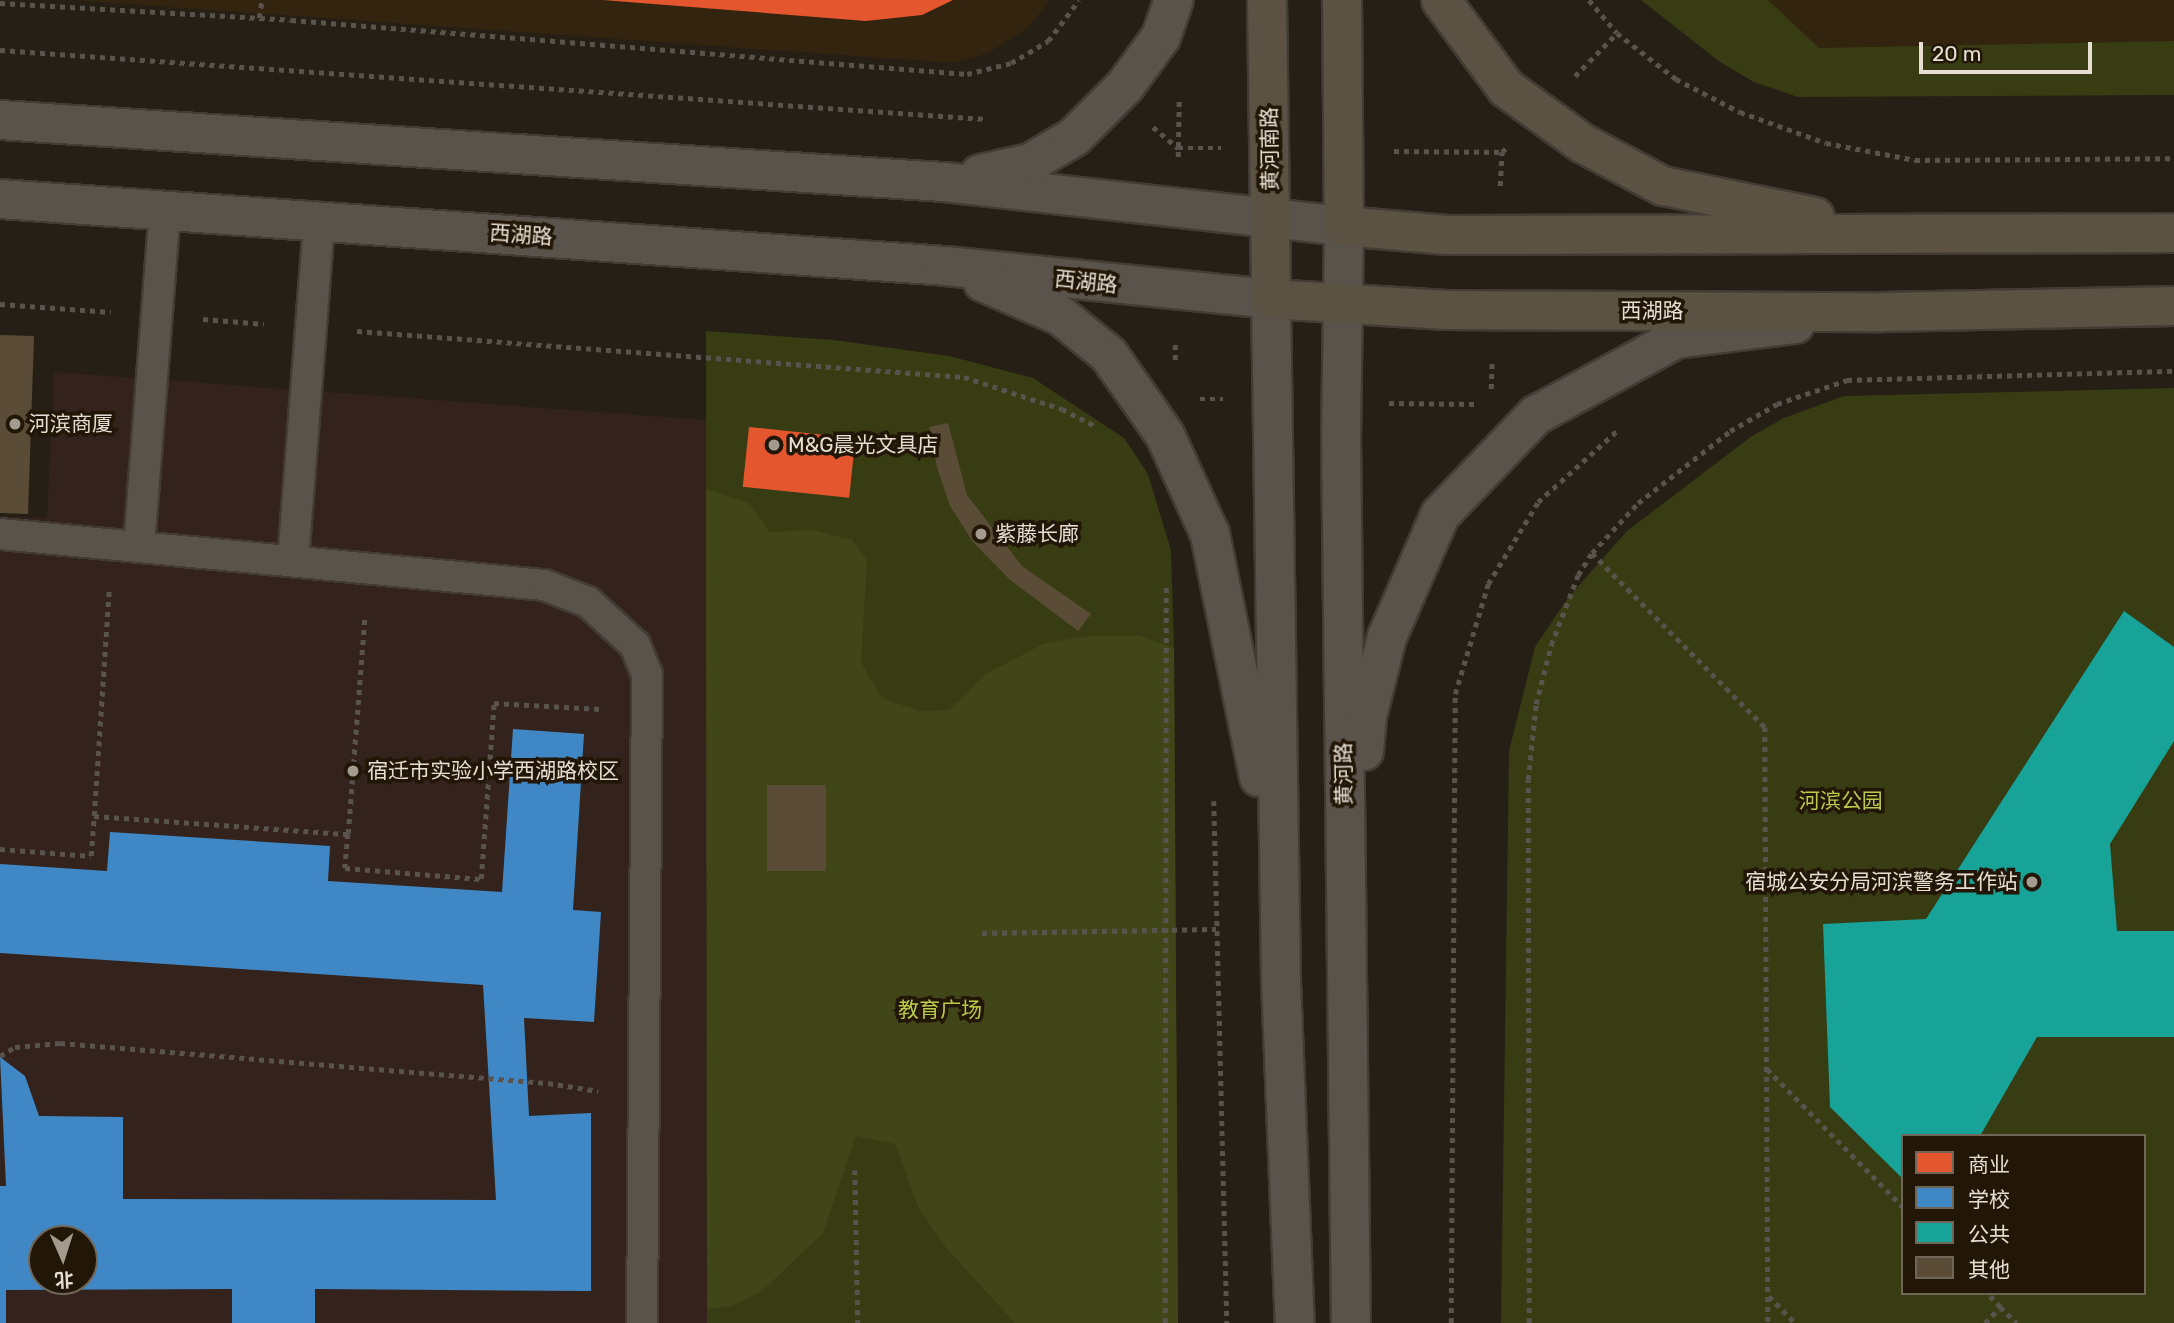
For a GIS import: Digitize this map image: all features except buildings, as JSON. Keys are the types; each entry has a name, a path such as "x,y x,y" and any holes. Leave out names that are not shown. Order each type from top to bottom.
{"main road":[{"path":"944,182 1030,163 1074,137 1125,86 1161,37 1174,0"},
{"name":"黄河南路","path":"1267,0 1271,299"},
{"path":"1342,0 1344,226"},
{"path":"1441,0 1506,89 1582,143 1663,186 1893,233"},
{"path":"0,120 944,182 1447,235 2174,233"},
{"name":"西湖路","path":"0,199 946,266 1343,305 1446,310 1883,312 2174,306"},
{"name":"黄河路","path":"1344,226 1346,970 1351,1323"},
{"path":"946,266 1061,316 1109,355 1166,435 1210,534 1239,664 1258,773 1280,981"},
{"path":"1271,299 1280,981 1295,1323"},
{"path":"1346,970 1367,716 1387,637 1440,515 1536,415 1676,339 1883,312"}],"lane":[{"path":"126,544 157,316 165,211"},
{"path":"293,561 319,221"},
{"path":"0,534 544,585 588,602 635,645 647,674 642,1323"}],"path":[{"path":"259,18 262,0"},
{"path":"0,4 259,18 967,74 1010,64 1048,41 1079,0"},
{"path":"1590,0 1617,33 1676,79 1740,112 1826,143 1914,160 2174,158"},
{"path":"0,50 990,120"},
{"path":"0,304 964,377 1062,409 1103,430"},
{"path":"1529,1323 1528,780 1536,704 1550,645 1578,575 1592,553 1638,503 1730,430 1777,404 1847,380 2174,371"},
{"path":"1451,1323 1455,694 1488,584 1538,502 1620,429"},
{"path":"0,849 91,856 126,544"},
{"path":"1592,553 1765,727 1768,1323"},
{"path":"369,568 345,867 481,879 494,703 647,711"},
{"path":"1164,1323 1166,583"},
{"path":"1214,792 1227,1323"},
{"path":"94,816 348,834"},
{"path":"982,933 1216,929"},
{"path":"0,1056 15,1047 60,1043 548,1083 644,1097"},
{"path":"1767,1069 1901,1206"},
{"path":"855,1170 858,1323"},
{"path":"1989,1295 2017,1323"},
{"path":"1768,1296 1795,1323"},
{"path":"1985,1323 2000,1307"}],"shaded area":[{"path":"72,0 1050,0 1029,27 990,52 954,63"},
{"path":"1725,0 2174,0 2174,76 1812,84"},
{"name":"宿迁市实验小学西湖路校区","path":"54,372 706,420 707,1323 0,1323 0,517 47,518"}],"green space":[{"path":"1641,0 1768,0 1819,48 2174,41 2174,95 1798,97 1754,82 1720,62"},
{"name":"教育广场","path":"706,331 834,340 949,356 1033,378 1124,438 1148,474 1171,550 1174,648 1178,1323 707,1323"},
{"name":"河滨公园","path":"2174,388 2174,1323 1501,1323 1509,751 1535,647 1567,599 1627,531 1752,436 1784,418 1844,396"},
{"name":"教育广场","path":"706,489 749,503 770,532 811,530 852,540 867,560 861,663 883,699 921,711 949,710 986,674 1045,643 1088,636 1140,636 1174,648 1178,1323 1015,1323 948,1250 919,1209 895,1144 856,1136 823,1233 761,1292 732,1306 707,1309"}],"place":[{"name":"河滨商厦","path":"15,424"},
{"name":"M&G晨光文具店","path":"774,445"},
{"name":"紫藤长廊","path":"981,534"},
{"name":"宿迁市实验小学西湖路校区","path":"353,771"},
{"name":"宿城公安分局河滨警务工作站","path":"2032,882"}]}
